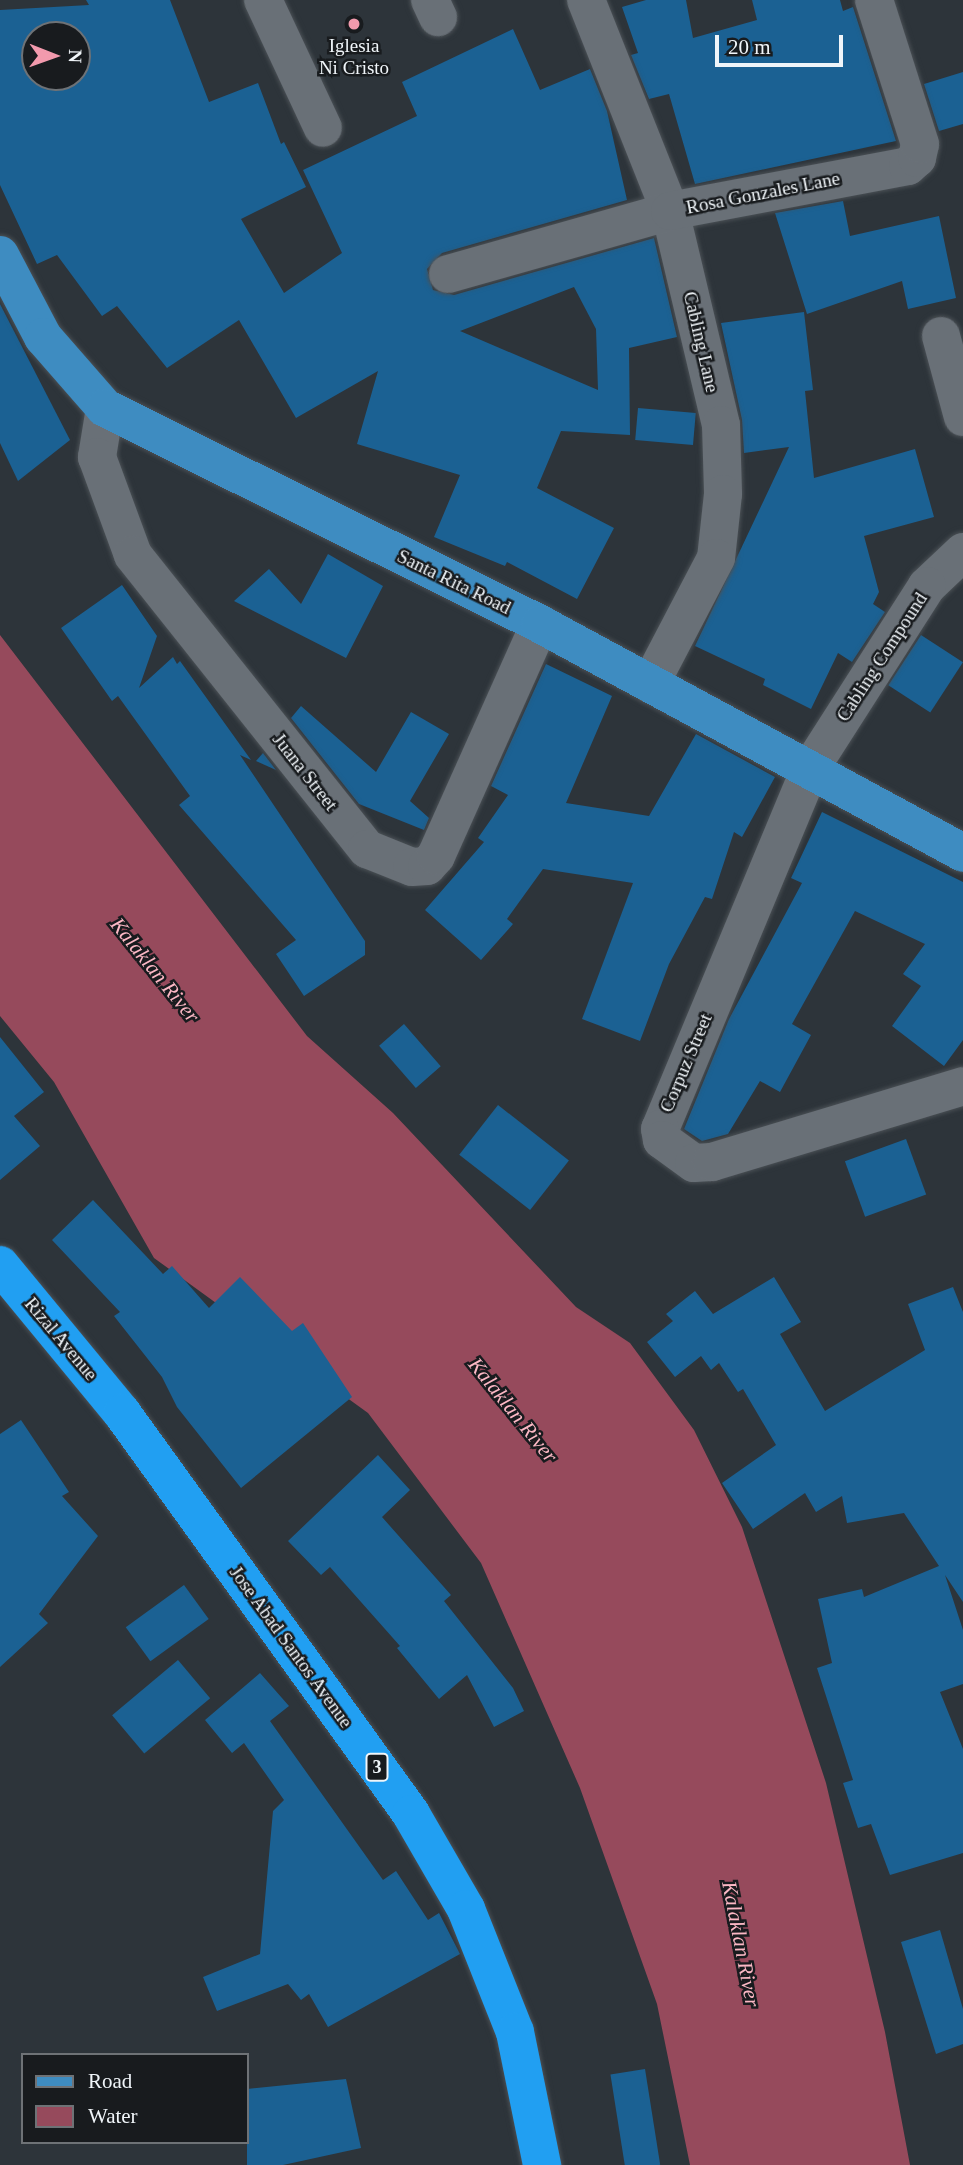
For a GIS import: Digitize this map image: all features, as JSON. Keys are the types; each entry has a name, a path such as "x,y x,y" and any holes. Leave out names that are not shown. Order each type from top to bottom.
{"highway":[{"name":"Rizal Avenue","path":"0,1265 122,1413"},
{"name":"Jose Abad Santos Avenue","path":"122,1413 411,1814 466,1909 515,2032 542,2165"}],"main road":[{"name":"Santa Rita Road","path":"0,256 43,337 105,408 540,624 963,853"}],"street":[{"path":"263,0 323,128"},
{"name":"Cabling Lane","path":"586,0 670,211 721,425 723,494 716,558 650,684"},
{"name":"Rosa Gonzales Lane","path":"448,275 670,211 908,166 917,158 920,144 874,0"},
{"path":"941,336 963,417"},
{"name":"Juana Street","path":"105,408 97,457 133,555 367,849 412,867 427,866 436,856 540,624"},
{"name":"Cabling Compound","path":"810,769 927,586 963,552"},
{"name":"Corpuz Street","path":"810,769 663,1115 662,1140 694,1163 712,1162 963,1086"}],"water":[{"name":"Kalaklan River","path":"0,635 307,1036 393,1113 576,1307 630,1343 694,1430 742,1527 826,1783 885,2032 910,2165 690,2165 657,2004 580,1788 481,1563 368,1413 154,1258 54,1082 0,1016"}],"building":[{"path":"86,0 170,0 209,102 258,83 281,144 284,142 306,187 241,219 284,293 342,253 303,170 417,116 402,82 513,29 540,90 590,69 607,111 627,200 442,253 427,269 433,290 454,295 654,238 677,337 629,348 630,435 561,431 537,488 614,528 577,599 507,562 505,566 434,537 460,475 357,444 378,371 296,418 239,320 167,368 117,306 102,316 57,255 37,264 0,185 0,10 89,5","holes":["574,287 596,329 598,390 460,331"]},
{"path":"646,0 686,0 693,38 757,20 752,0 840,0 843,11 853,7 896,141 695,184 669,94 649,99 631,55 638,53 622,7"},
{"path":"963,72 963,124 939,131 924,84"},
{"path":"843,201 850,236 939,216 956,298 908,309 902,281 807,314 775,213"},
{"path":"0,304 70,440 18,481 0,443"},
{"path":"804,312 813,390 805,391 814,478 915,449 934,517 864,536 879,592 873,604 885,612 852,662 838,653 811,709 763,685 765,679 695,646 789,447 744,453 742,420 721,323"},
{"path":"638,408 696,413 693,445 635,440"},
{"path":"328,554 383,586 346,658 234,601 269,569 301,604"},
{"path":"122,585 157,636 139,688 173,657 177,664 180,661 251,760 240,755 365,941 365,955 304,996 276,954 296,940 179,805 190,796 118,696 112,701 61,628"},
{"path":"921,635 963,662 930,713 888,685"},
{"path":"546,664 612,696 566,803 649,816 696,734 775,777 742,837 734,832 712,899 705,897 669,964 640,1041 582,1019 633,883 543,869 507,919 513,924 481,960 425,910 484,842 478,838 508,795 491,786"},
{"path":"301,706 376,772 411,712 449,734 410,801 429,818 424,830 359,804 291,718"},
{"path":"263,753 276,770 256,761"},
{"path":"822,812 963,882 963,1040 944,1066 892,1026 921,986 903,974 925,944 855,911 792,1024 811,1035 780,1092 760,1081 728,1134 702,1141 684,1129 729,1019 802,883 791,878"},
{"path":"404,1024 441,1066 416,1088 379,1046"},
{"path":"0,1037 44,1092 14,1116 40,1146 0,1180"},
{"path":"498,1105 569,1160 530,1210 459,1155"},
{"path":"906,1139 926,1194 865,1217 845,1161"},
{"path":"93,1200 163,1274 172,1266 209,1308 240,1277 292,1331 303,1323 352,1397 241,1488 177,1407 162,1377 114,1316 120,1312 52,1240"},
{"path":"774,1277 801,1322 780,1334 825,1411 925,1350 908,1304 953,1287 963,1312 963,1602 945,1575 963,1630 963,1684 940,1692 963,1749 963,1853 890,1875 871,1824 858,1828 843,1783 853,1780 817,1668 832,1663 818,1599 862,1589 864,1597 939,1566 904,1513 847,1523 842,1496 816,1512 805,1493 753,1529 722,1483 776,1445 743,1389 738,1392 719,1363 711,1370 701,1356 675,1377 647,1342 673,1321 666,1314 695,1291 713,1314"},
{"path":"21,1420 69,1492 62,1496 98,1536 39,1614 48,1623 0,1667 0,1434"},
{"path":"378,1455 410,1490 382,1517 451,1595 444,1601 513,1688 524,1711 494,1727 467,1675 439,1699 397,1648 400,1646 330,1567 321,1575 288,1541"},
{"path":"184,1585 209,1619 150,1661 126,1627"},
{"path":"178,1660 210,1698 144,1754 112,1715"},
{"path":"260,1673 289,1706 270,1721 383,1880 396,1871 428,1920 439,1913 460,1954 328,2027 309,1994 301,2000 288,1984 217,2011 203,1977 260,1954 273,1811 284,1800 244,1743 232,1753 205,1720"},
{"path":"940,1930 963,2009 963,2044 936,2054 901,1942"},
{"path":"645,2069 660,2165 625,2165 610,2074"},
{"path":"346,2079 361,2148 283,2165 247,2165 248,2089"}],"place":[{"name":"Iglesia Ni Cristo","path":"354,24"}]}
